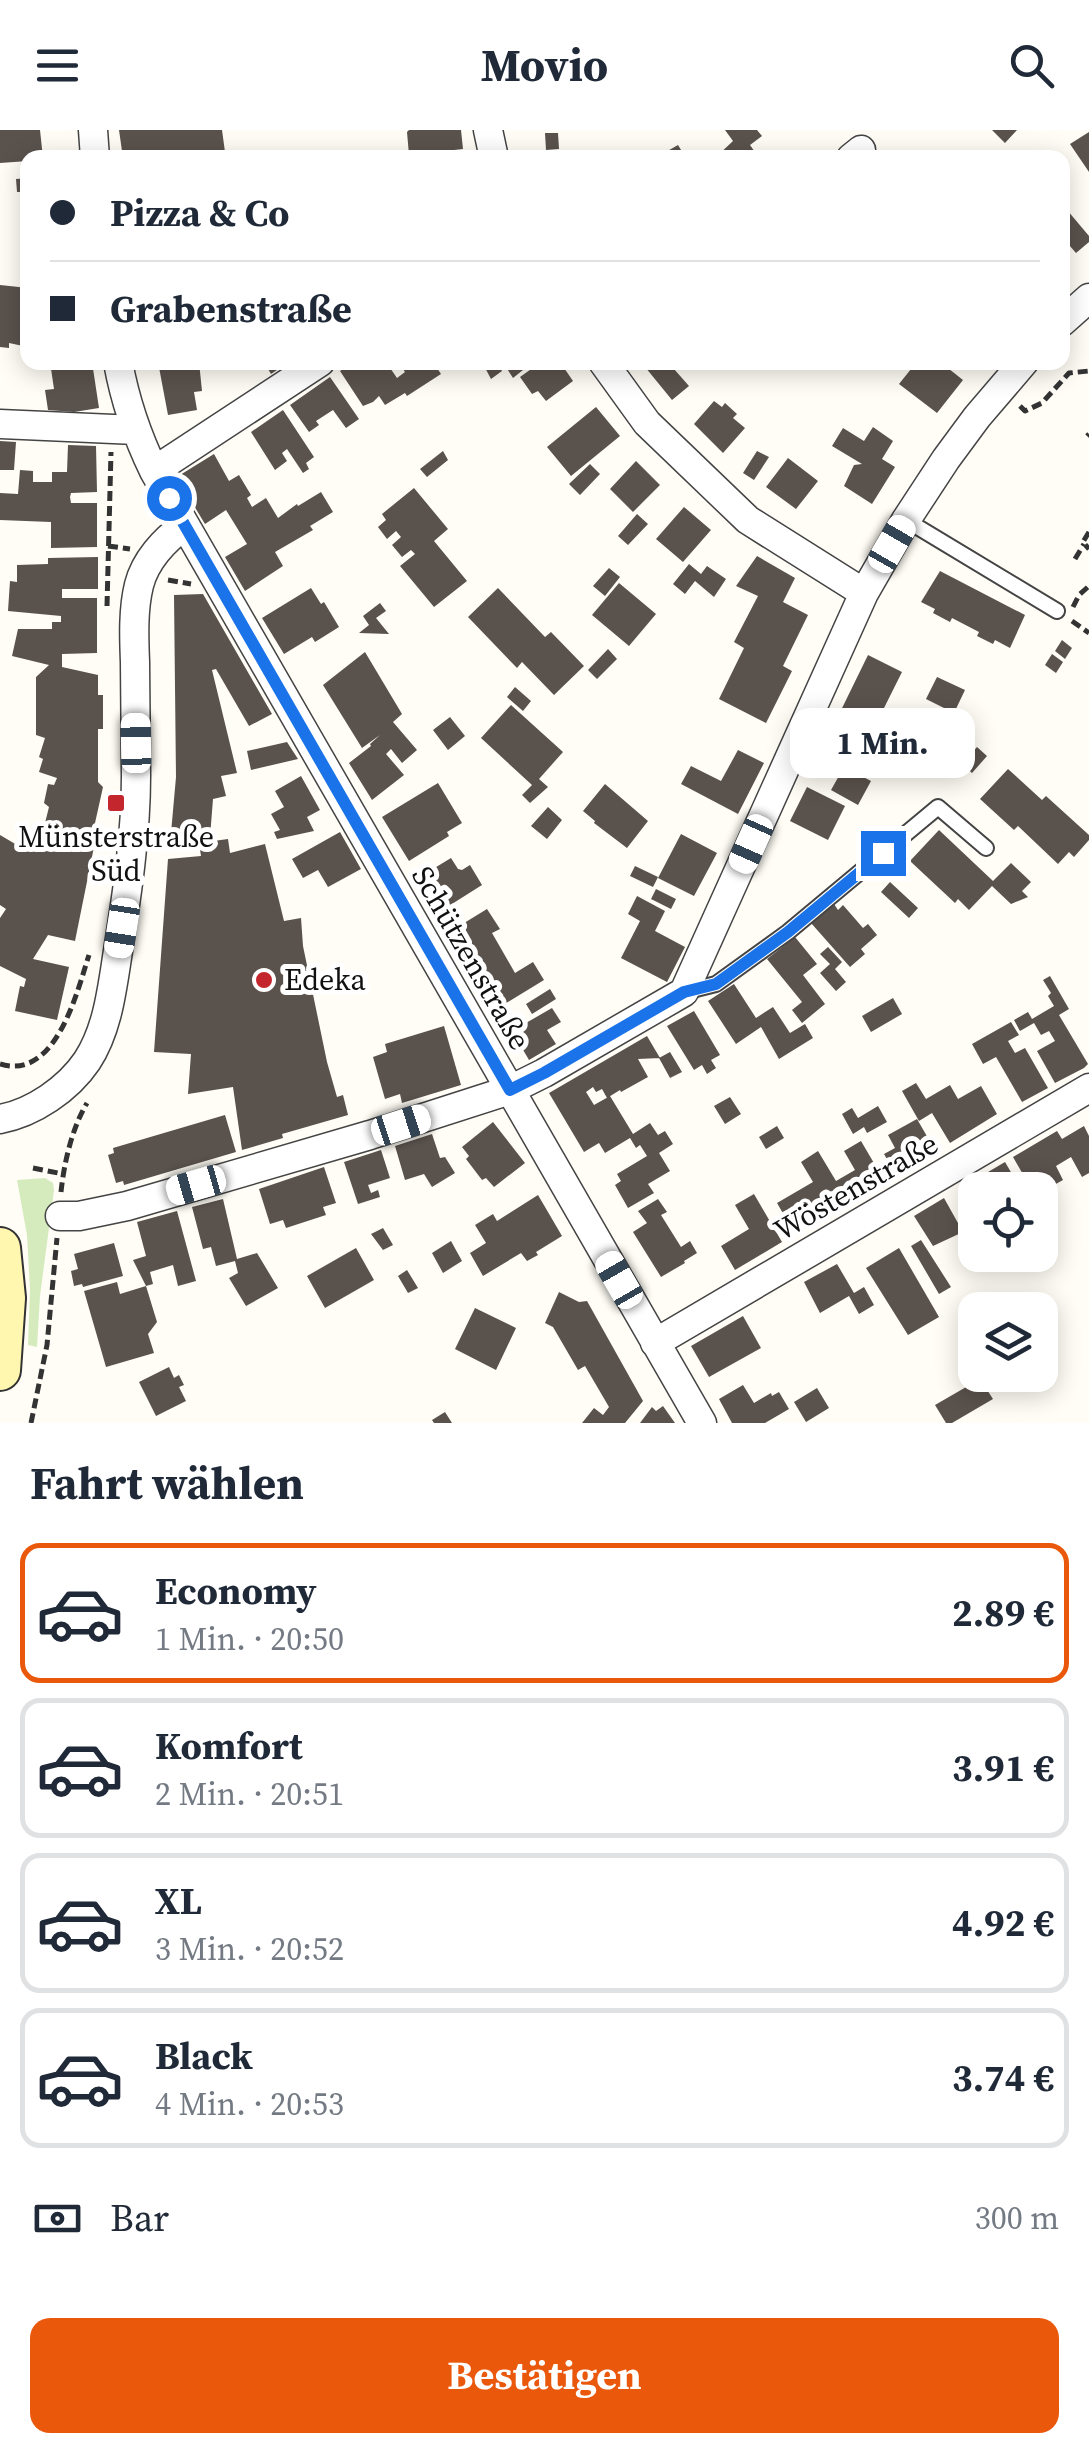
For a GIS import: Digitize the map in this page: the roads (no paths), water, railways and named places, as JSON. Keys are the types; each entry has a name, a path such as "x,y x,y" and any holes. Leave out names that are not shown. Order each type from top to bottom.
{"main road":[{"path":"0,1248 4,1298 0,1370"}],"street":[{"path":"1070,315 1089,298"},
{"name":"Schützenstraße","path":"120,370 124,430 154,471 702,1423"},
{"path":"154,471 308,370"},
{"path":"609,370 647,423 748,520 864,593"},
{"path":"60,1216 127,1206 510,1090 684,992 864,593 906,520 977,417 1017,370"},
{"path":"0,424 124,430"},
{"path":"0,1119 17,1116 77,1075 89,1058 109,1007 128,889 134,804 134,626 138,587 148,561 184,526"},
{"name":"Wöstenstraße","path":"655,1343 1089,1088"}],"lane":[{"path":"906,520 1063,615"},
{"path":"684,992 716,984 788,932 938,807 986,848"}],"place":[{"name":"Münsterstraße Süd","path":"116,803"},
{"name":"Edeka","path":"264,980"}]}
